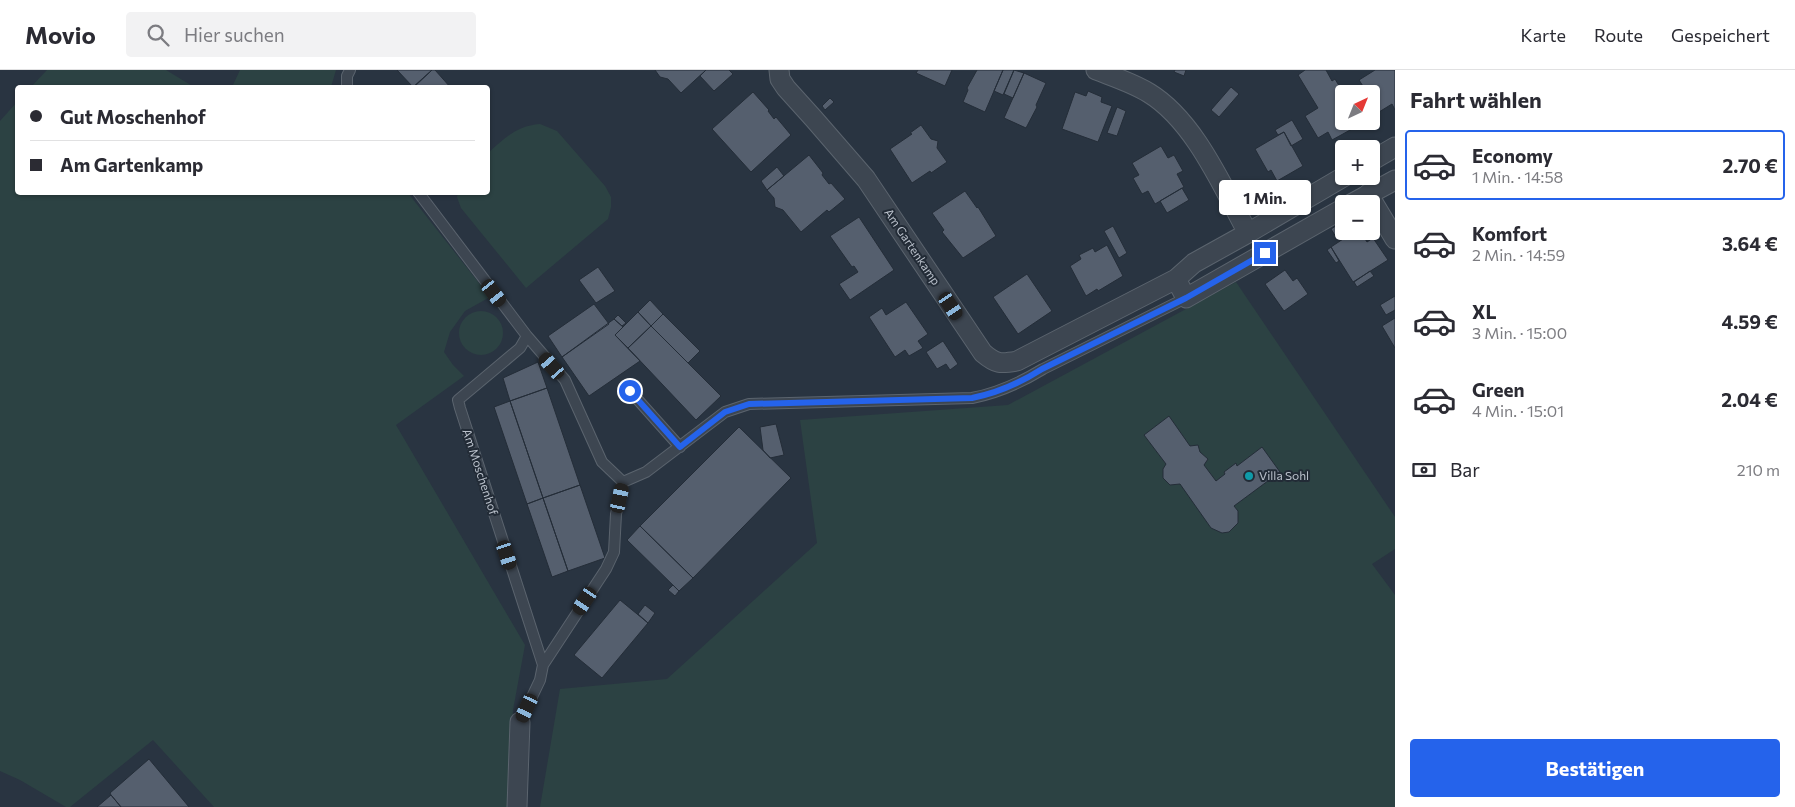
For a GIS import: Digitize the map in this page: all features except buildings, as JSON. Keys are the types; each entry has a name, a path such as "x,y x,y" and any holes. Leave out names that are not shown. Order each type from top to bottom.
{"street":[{"name":"Am Gartenkamp","path":"779,70 780,79 786,88 866,179 983,353 992,362 1003,363 1017,360 1176,279 1194,263 1335,182"},
{"path":"1096,70 1132,83 1151,94 1176,115 1203,152 1248,233"},
{"path":"1380,156 1395,147"},
{"path":"1395,180 1369,187 1395,239"},
{"path":"1176,279 1186,298 1335,213"},
{"path":"517,807 520,722"}],"lane":[{"path":"346,85 350,70"},
{"path":"420,195 527,336 565,380 602,462 623,482"},
{"path":"623,482 646,472 725,412 749,404 972,398 990,395 1020,382 1042,369 1186,298"},
{"name":"Am Moschenhof","path":"527,336 520,348 458,400 542,665"},
{"path":"630,391 680,447"},
{"path":"520,722 540,680 542,665 606,569 614,552 616,514 623,482"}],"green space":[{"path":"47,70 166,70 191,85 33,85"},
{"path":"240,70 336,70 332,85 233,85"},
{"path":"15,104 15,195 410,195 490,297 465,311 450,332 444,352 464,376 396,425 525,645 513,710 511,807 214,807 153,740 70,807 66,807 20,780 0,771 0,121"},
{"path":"540,124 557,131 605,186 611,197 611,207 608,219 526,288 461,208 457,197 458,195 490,195 490,151 517,130"},
{"path":"1236,282 1395,517 1395,549 1372,564 1395,595 1395,807 540,807 560,689 667,679 817,543 800,420 1008,405"},
{"path":"481,311 493,315 499,321 503,333 499,345 493,351 481,355 469,351 463,345 459,333 463,321 469,315"}],"place":[{"name":"Villa Sohl","path":"1249,476"}],"route":[{"path":"630,391 680,447 725,412 749,404 972,398 990,395 1020,382 1042,369 1186,298 1265,253"}]}
